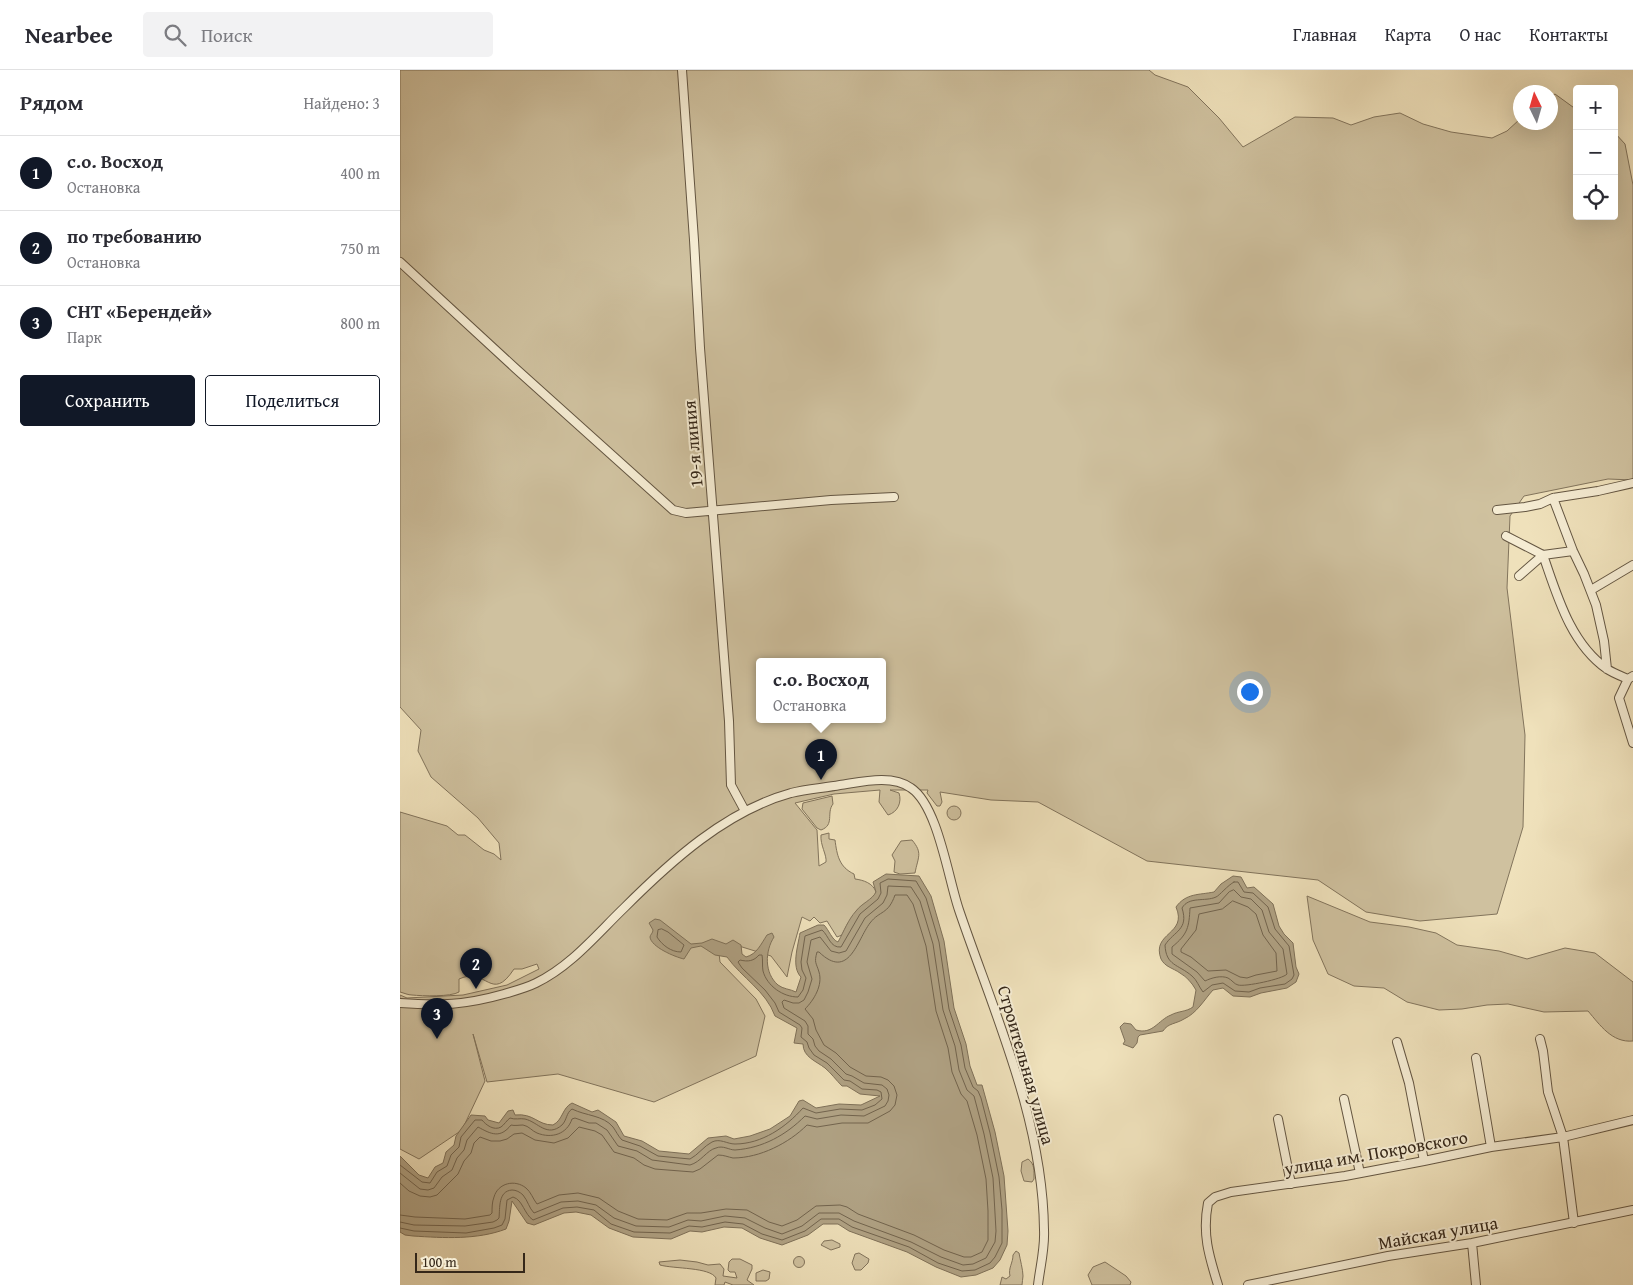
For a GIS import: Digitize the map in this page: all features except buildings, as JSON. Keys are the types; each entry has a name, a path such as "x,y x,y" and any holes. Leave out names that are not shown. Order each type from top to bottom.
{"street":[{"name":"19-я линия","path":"682,70 700,348 729,720 731,785 745,811"},
{"path":"400,262 673,510 686,512 831,500 894,497"},
{"path":"1497,510 1540,504 1553,498 1633,483"},
{"path":"1553,498 1572,551 1591,590 1604,641 1607,669"},
{"path":"1506,536 1543,555 1565,614 1584,646 1607,669 1630,678 1619,698 1633,743"},
{"path":"1519,576 1543,555 1572,551"},
{"path":"1591,590 1633,565"},
{"name":"Строительная улица","path":"400,1003 436,1006 463,1004 535,984 558,970 578,954 626,906 688,849 745,811 793,792 862,782 882,780 899,782 911,787 924,802 934,824 959,909 983,974 1027,1112 1038,1163 1044,1229 1043,1254 1038,1285"},
{"path":"1540,1039 1544,1050 1548,1092 1563,1137 1574,1223"},
{"path":"1398,1042 1409,1083 1424,1161"},
{"path":"1476,1058 1491,1147"},
{"path":"1344,1099 1360,1173"},
{"path":"1278,1119 1291,1184"},
{"name":"улица им. Покровского","path":"1218,1285 1208,1251 1205,1220 1208,1203 1215,1198 1231,1192 1360,1173 1491,1147 1563,1137 1633,1120"},
{"name":"Майская улица","path":"1248,1285 1388,1256 1472,1243 1633,1210"},
{"path":"1472,1243 1476,1285"}],"shaded area":[{"path":"400,70 1149,70 1155,75 1188,87 1219,118 1243,147 1295,117 1333,118 1351,125 1374,117 1400,113 1423,124 1451,132 1492,138 1507,131 1513,125 1513,130 1558,130 1558,96 1573,107 1573,220 1618,220 1618,136 1625,144 1633,185 1633,480 1608,479 1524,496 1510,516 1507,588 1525,735 1523,827 1497,914 1420,921 1366,912 1318,880 1147,861 1038,802 991,800 940,792 942,802 940,806 937,806 927,793 928,790 890,790 899,793 900,800 897,809 888,815 879,802 880,790 834,794 795,803 817,830 819,866 826,862 821,835 829,833 829,839 835,840 838,856 842,864 854,874 855,879 873,886 876,892 874,897 848,923 842,935 837,937 827,921 820,923 814,917 810,921 802,917 787,977 771,956 739,946 718,944 720,962 756,999 765,1016 756,1056 654,1102 558,1074 487,1082 473,1034 485,1081 462,1130 419,1159 400,1149 400,995 407,998 463,995 507,985 539,969 537,964 522,969 514,969 500,984 468,976 459,979 459,992 450,995 409,995 400,992 400,812 447,826 458,835 465,835 501,860 499,843 478,818 431,777 418,751 421,730 400,707"},
{"path":"832,796 833,804 829,822 821,830 817,828 802,809 803,803"},
{"path":"954,806 959,808 961,813 959,818 954,820 949,818 947,813 949,808"},
{"path":"912,840 919,852 915,873 900,874 894,872 895,861 892,855 901,841"},
{"path":"1307,896 1370,922 1436,933 1457,945 1499,951 1527,959 1565,948 1595,953 1633,982 1633,1041 1619,1039 1607,1032 1588,1011 1544,1012 1508,1004 1439,1010 1407,1002 1384,988 1354,986 1328,974 1313,940"},
{"path":"1028,1159 1034,1168 1034,1179 1032,1182 1024,1181 1021,1171 1022,1162"},
{"path":"832,1240 840,1244 840,1247 831,1250 821,1245 824,1241"},
{"path":"1016,1251 1019,1253 1022,1268 1022,1285 1000,1285 1002,1277 1006,1279 1010,1276 1013,1255"},
{"path":"859,1253 869,1259 868,1263 861,1270 855,1270 852,1263 855,1254"},
{"path":"799,1256 805,1262 799,1268 793,1262"},
{"path":"732,1259 740,1259 752,1265 747,1280 754,1285 733,1285 725,1282 724,1285 715,1285 716,1278 712,1274 660,1265 659,1262 680,1260 708,1265 720,1264 724,1269 723,1276 737,1278 735,1272 728,1270 729,1262"},
{"path":"1105,1262 1126,1276 1131,1282 1130,1285 1092,1285 1088,1275 1093,1267"},
{"path":"763,1270 770,1272 769,1279 766,1281 756,1281 756,1273"}],"water":[{"path":"886,874 919,876 931,896 944,941 954,1008 966,1044 970,1066 977,1085 982,1085 995,1132 1004,1176 1008,1231 1007,1245 1000,1260 993,1268 976,1275 961,1277 907,1252 849,1231 838,1224 823,1224 808,1235 782,1245 760,1238 742,1228 724,1227 702,1232 690,1231 671,1239 633,1237 609,1228 591,1215 576,1212 564,1213 534,1225 527,1223 512,1201 506,1229 495,1233 472,1237 448,1238 405,1235 400,1232 400,1156 419,1175 428,1178 435,1167 443,1163 446,1152 454,1145 456,1136 471,1115 485,1116 488,1120 499,1123 508,1111 513,1110 515,1115 531,1117 543,1123 553,1125 572,1103 592,1112 598,1110 616,1122 624,1136 642,1141 659,1151 689,1154 708,1138 726,1136 734,1139 770,1129 790,1116 799,1101 803,1100 816,1108 839,1104 861,1105 880,1096 860,1094 847,1086 842,1086 825,1068 805,1052 803,1044 794,1043 797,1028 775,1016 766,999 727,957 715,955 701,946 691,948 684,959 670,954 651,941 650,937 653,930 649,923 655,919 660,920 691,944 702,943 712,939 726,944 733,940 741,945 742,954 746,957 756,951 767,935 772,933 774,937 769,949 767,962 770,974 778,985 796,992 801,977 796,968 800,933 818,925 824,925 838,942 853,914 876,892 873,882"},
{"path":"1233,876 1241,877 1247,888 1254,887 1273,904 1279,926 1293,943 1296,967 1299,974 1296,982 1287,988 1250,997 1233,996 1223,988 1213,990 1197,1010 1181,1021 1170,1025 1163,1031 1140,1035 1133,1048 1123,1044 1125,1041 1120,1027 1124,1023 1131,1024 1136,1030 1147,1030 1166,1017 1193,1007 1196,990 1185,976 1163,962 1159,950 1161,943 1177,923 1176,907 1180,902 1193,895 1214,892 1221,884"}],"place":[{"name":"с.о. Восход","path":"821,780"},
{"name":"по требованию","path":"476,989"},
{"name":"СНТ «Берендей»","path":"437,1039"}]}
